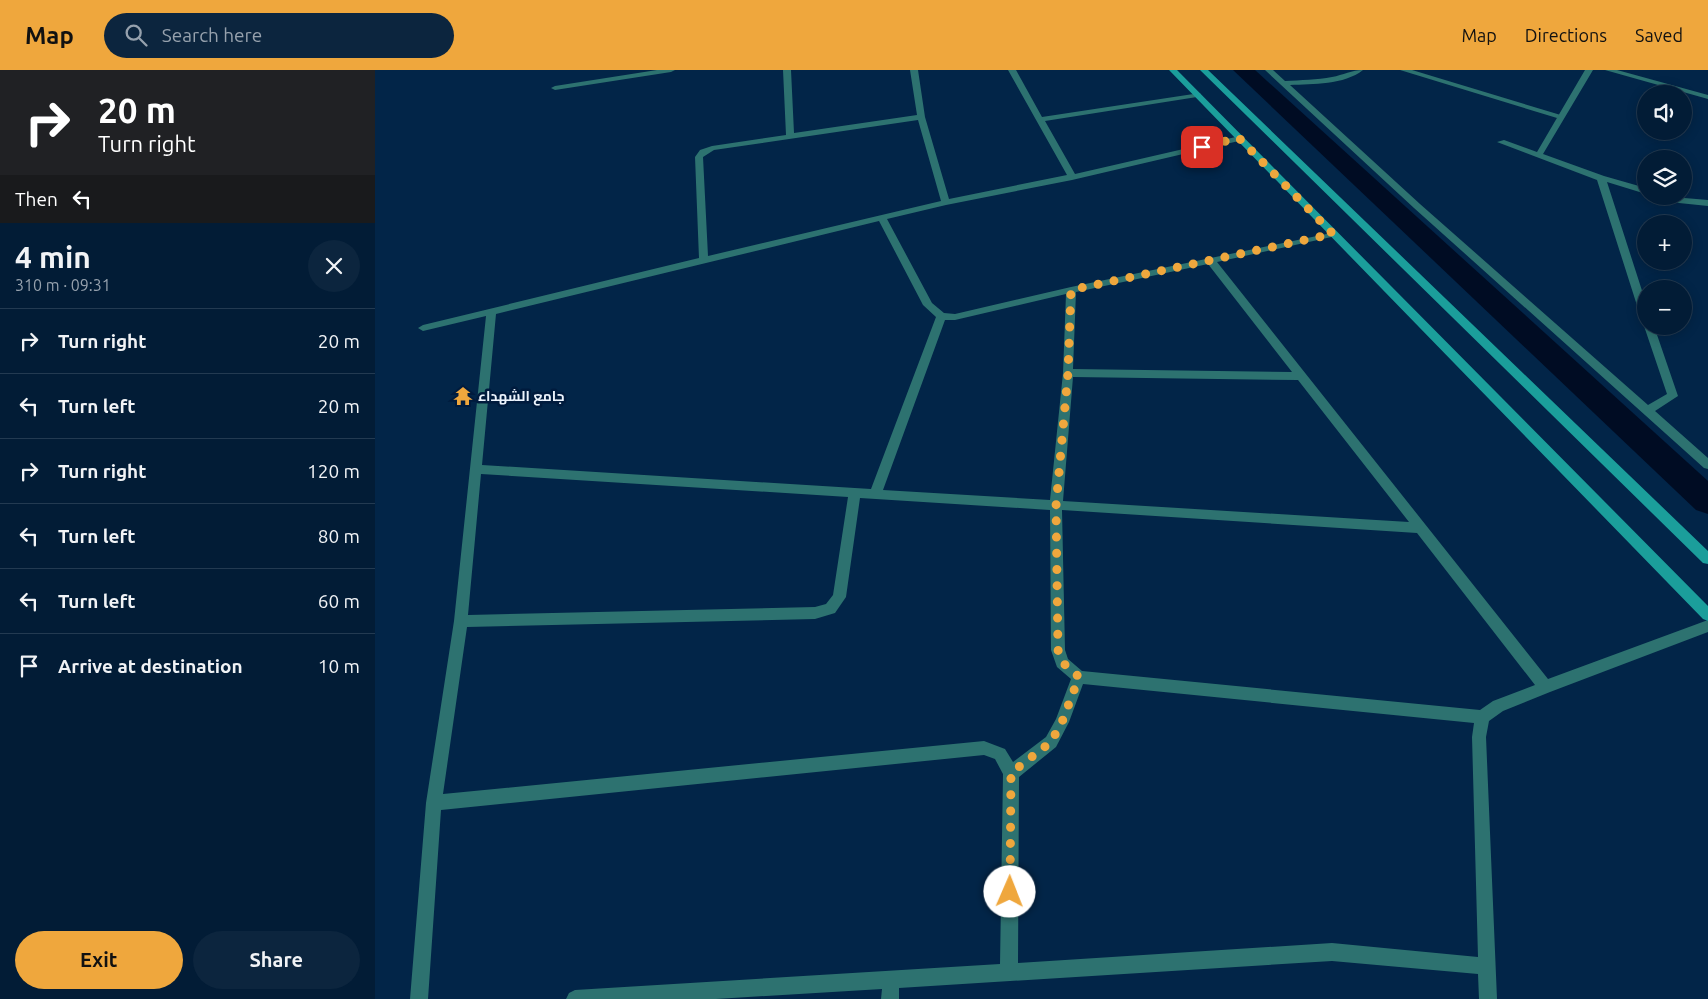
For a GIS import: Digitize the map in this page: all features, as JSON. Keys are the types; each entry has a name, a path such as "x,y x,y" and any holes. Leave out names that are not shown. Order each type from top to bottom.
{"street":[{"path":"555,88 671,70"},
{"path":"787,70 790,136"},
{"path":"913,70 921,117 946,202"},
{"path":"1012,70 1072,177"},
{"path":"1173,70 1708,615"},
{"path":"1204,70 1708,558"},
{"path":"1269,70 1417,206 1708,465"},
{"path":"1283,83 1339,79 1359,70"},
{"path":"1404,70 1560,116"},
{"path":"1539,155 1560,116 1589,70"},
{"path":"1609,70 1708,97"},
{"path":"1039,120 1197,95"},
{"path":"704,261 699,157 703,152 712,148 921,117"},
{"path":"423,328 946,202 1072,177 1239,138"},
{"path":"1501,142 1601,178 1637,188"},
{"path":"1601,178 1637,290"},
{"path":"1692,201 1708,204"},
{"path":"882,218 928,305 941,316 955,317 1333,234"},
{"path":"1211,261 1545,686"},
{"path":"1071,290 1068,373 1056,506 1058,650 1062,662 1079,677 1482,717 1498,706 1545,686 1708,626"},
{"path":"419,999 434,803 461,621 491,312"},
{"path":"875,494 941,316"},
{"path":"1647,411 1673,396 1652,335"},
{"path":"1068,373 1301,376"},
{"path":"476,469 1420,528"},
{"path":"461,621 815,614 830,609 839,597 855,493"},
{"path":"1011,773 1051,742 1062,722 1079,677"},
{"path":"1482,717 1479,737 1488,999"},
{"path":"434,803 984,748 1000,754 1011,773 1009,971"},
{"path":"575,999 1332,952 1486,966"},
{"path":"890,999 891,978"}],"waterway":[{"path":"1243,70 1708,501"}],"place":[{"name":"جامع الشهداء","path":"463,396"}],"route":[{"path":"1010,892 1011,773 1051,742 1062,722 1079,677 1062,662 1058,650 1056,506 1068,373 1071,290 1333,234 1239,138 1202,147"}]}
